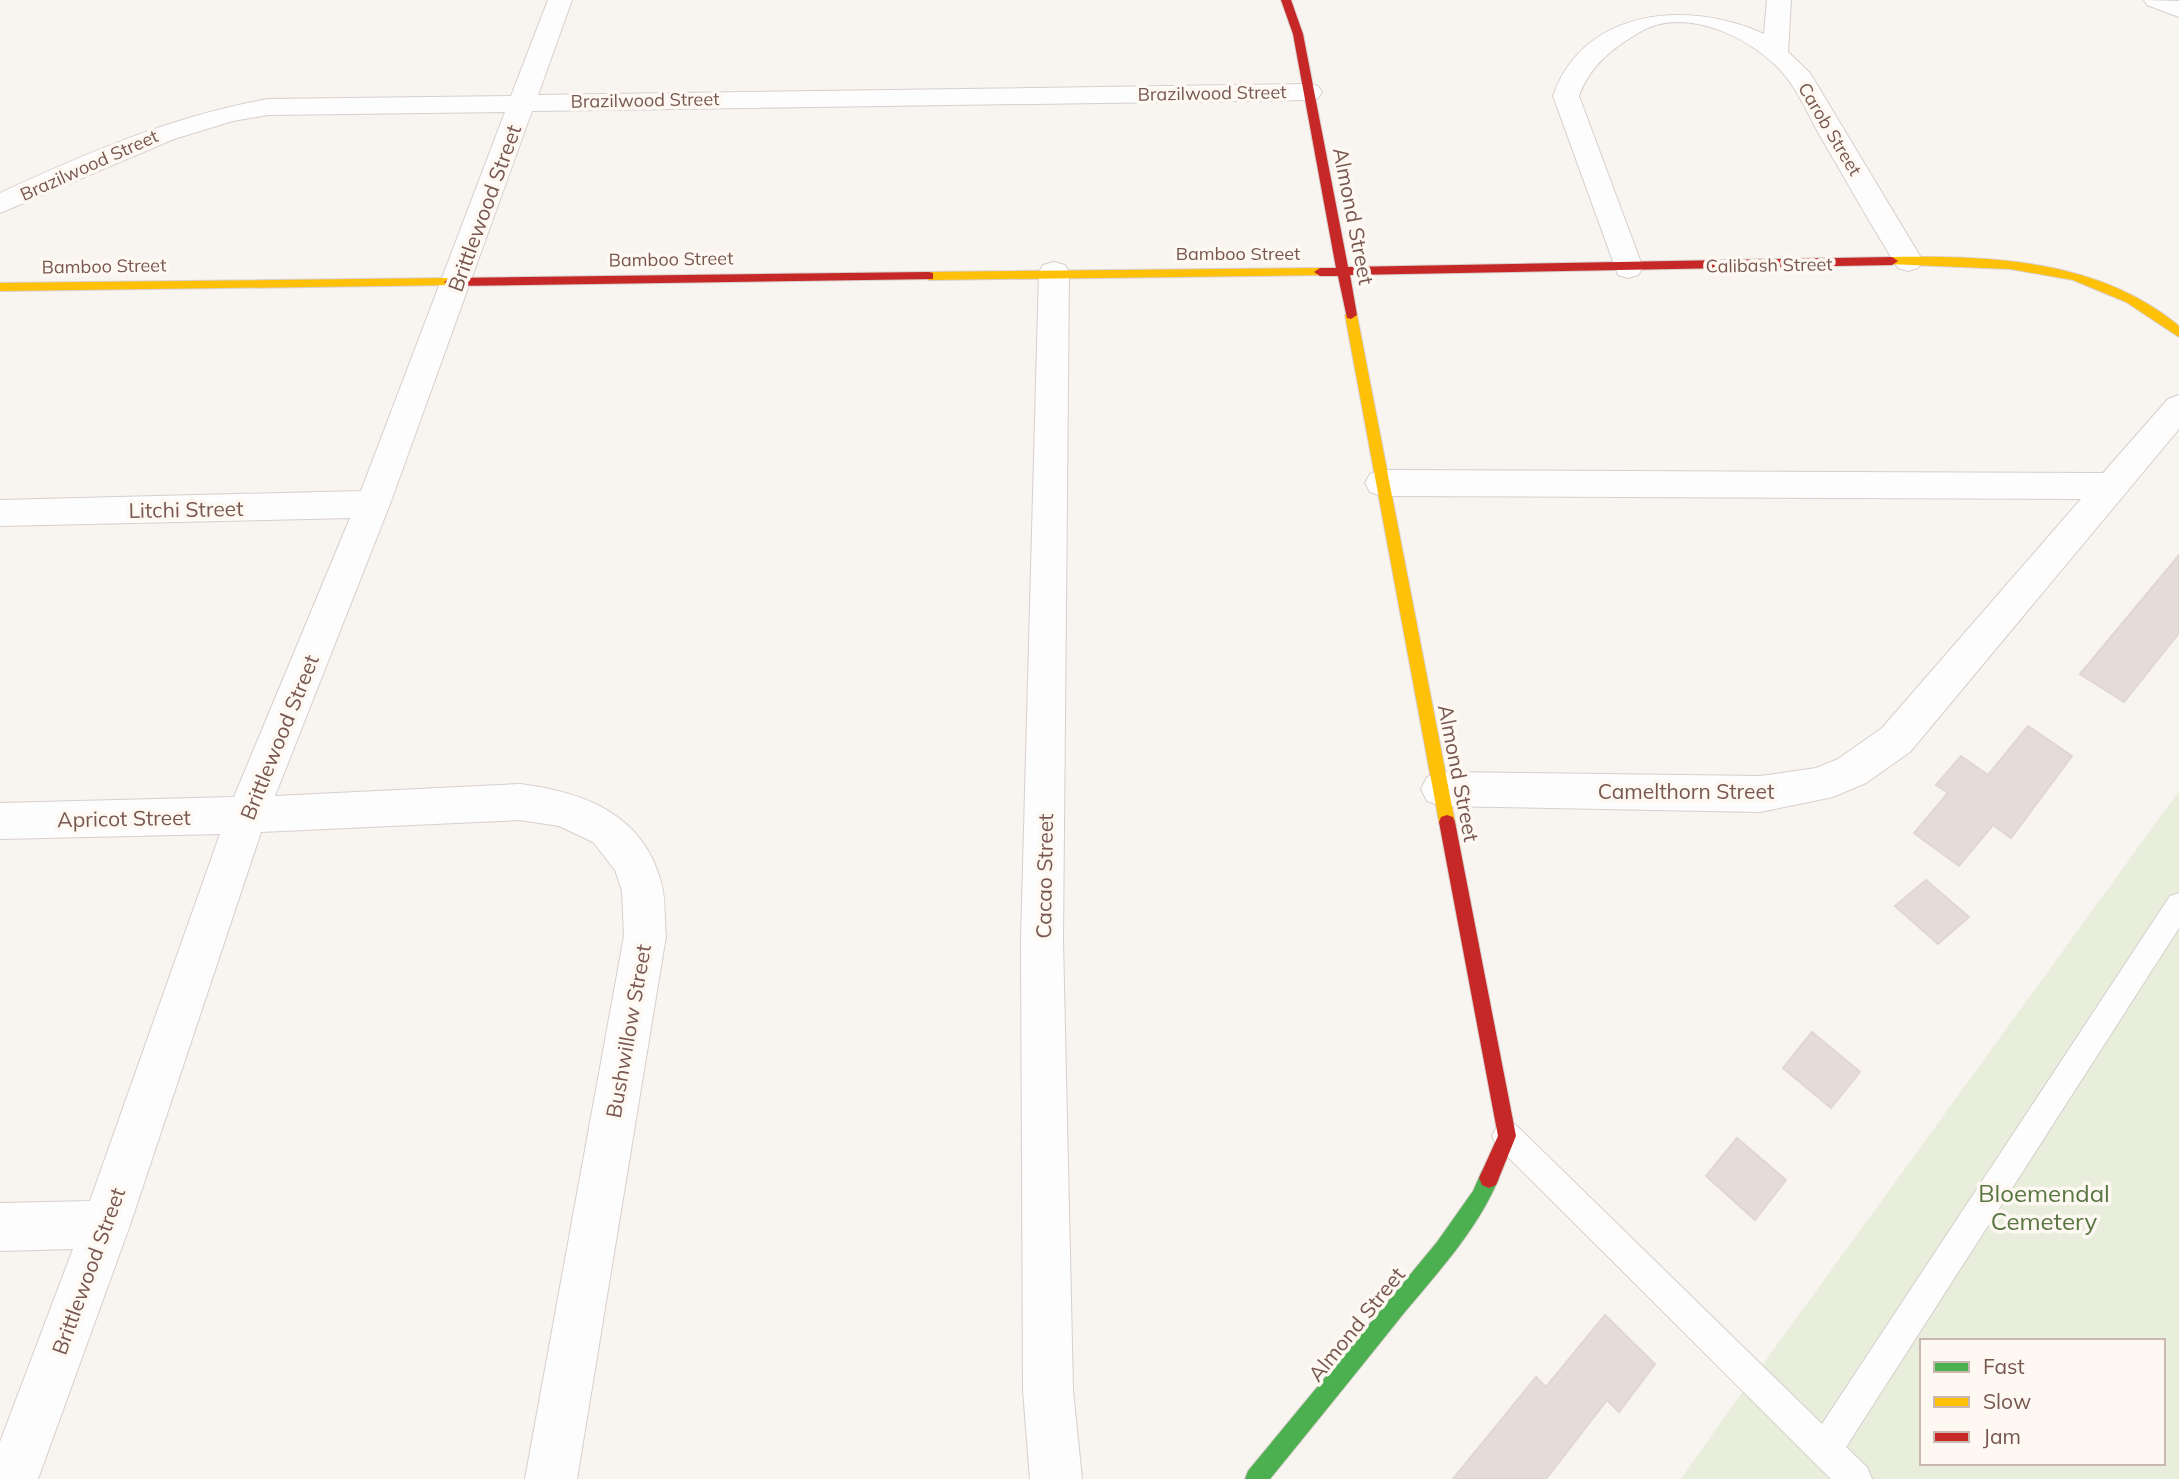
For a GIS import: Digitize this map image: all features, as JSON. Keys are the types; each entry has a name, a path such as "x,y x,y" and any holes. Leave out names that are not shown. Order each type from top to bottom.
{"street":[{"name":"Brittlewood Street","path":"12,1479 106,1225 247,815 373,504 560,0"},
{"name":"Almond Street","path":"1256,1479 1444,1249 1480,1198 1507,1136 1298,34 1286,0"},
{"path":"1775,53 1779,0"},
{"path":"2156,0 2179,10"},
{"name":"Carob Street","path":"1628,268 1566,96 1571,78 1606,42 1651,17 1687,15 1734,25 1775,53 1797,73 1909,261"},
{"name":"Brazilwood Street","path":"0,204 145,139 222,114 314,104 1309,92"},
{"name":"Calibash Street","path":"1343,272 1909,261 2023,268 2075,276 2123,296 2161,317 2179,333"},
{"name":"Bamboo Street","path":"0,287 1054,272 1343,272"},
{"name":"Cacao Street","path":"1054,272 1042,940 1048,1390 1056,1479"},
{"path":"1382,483 2105,492 2179,407"},
{"name":"Camelthorn Street","path":"1441,789 1760,794 1819,785 1852,771 1896,740 2105,492"},
{"name":"Litchi Street","path":"0,513 373,504"},
{"name":"Bushwillow Street","path":"247,815 507,802 560,806 603,824 628,855 640,878 645,936 551,1479"},
{"name":"Apricot Street","path":"0,821 247,815"},
{"path":"0,1227 106,1225"}],"lane":[{"path":"1825,1449 2179,905"},
{"path":"1507,1136 1855,1479"}],"green space":[{"name":"Bloemendal Cemetery","path":"2179,791 2179,1479 1681,1479 1721,1422"}],"building":[{"path":"2179,555 2179,633 2124,702 2080,674"},
{"path":"2028,726 2072,756 2011,838 1993,825 1959,866 1914,833 1948,793 1936,785 1961,756 1988,775"},
{"path":"1926,880 1969,917 1938,944 1895,906"},
{"path":"1812,1032 1860,1072 1831,1108 1783,1068"},
{"path":"1737,1138 1786,1180 1755,1220 1706,1176"},
{"path":"1605,1315 1655,1364 1619,1412 1607,1400 1546,1479 1453,1479 1536,1377 1546,1387"}],"traffic: fast":[{"path":"1256,1479 1444,1249 1480,1198 1489,1178"}],"traffic: slow":[{"path":"1892,261 2010,265 2075,276 2130,299 2179,333"},
{"path":"929,276 1320,272"},
{"path":"0,287 450,282"},
{"path":"1351,315 1447,822"}],"traffic: jam":[{"path":"1286,0 1298,34 1351,315"},
{"path":"1320,272 1892,261"},
{"path":"450,282 929,276"},
{"path":"1447,822 1507,1136 1489,1178"}]}
